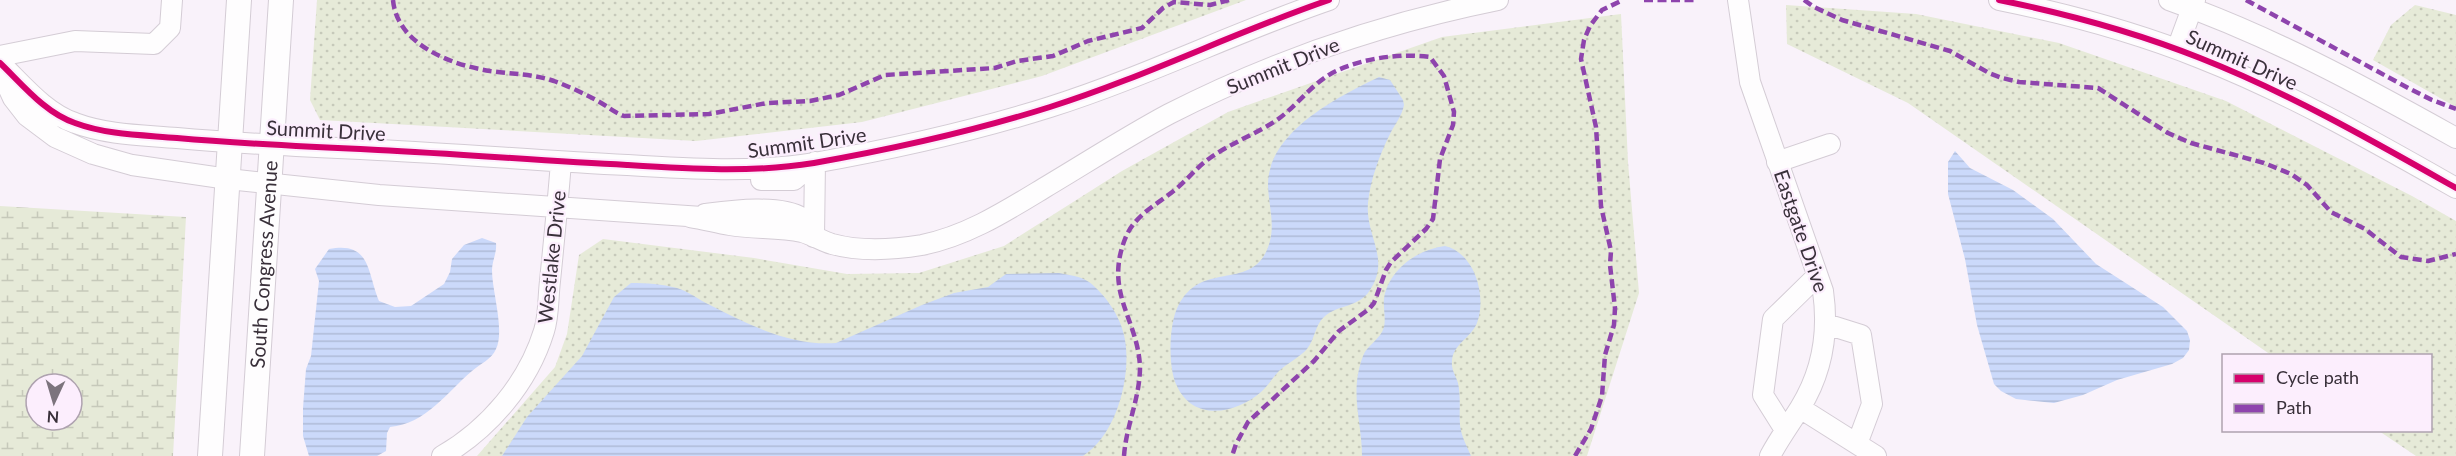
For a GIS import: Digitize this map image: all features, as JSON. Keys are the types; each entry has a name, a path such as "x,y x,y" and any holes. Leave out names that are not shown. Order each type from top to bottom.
{"main road":[{"name":"South Congress Avenue","path":"210,456 239,0"},
{"name":"South Congress Avenue","path":"252,456 281,0"}],"street":[{"path":"0,56 75,41 154,44 170,28 171,0"},
{"name":"Summit Drive","path":"0,63 33,96 61,117 74,123 118,133 272,145 561,162 730,170 771,169 815,162 991,124 1052,106 1329,0"},
{"name":"Summit Drive","path":"0,70 13,98 27,116 56,137 93,154 132,165 228,179 379,195 786,222 802,227 814,237 859,250 891,249 953,236 996,217 1115,144 1255,74 1318,49 1401,23 1498,0"},
{"name":"Eastgate Drive","path":"1738,0 1750,82 1823,291 1826,324 1821,364 1812,387 1770,456"},
{"name":"Summit Drive","path":"1999,0 2066,14 2177,49 2295,102 2456,188"},
{"name":"Summit Drive","path":"2169,0 2193,4 2346,77 2456,138"},
{"path":"2177,49 2193,4"},
{"path":"114,160 118,133"},
{"path":"1778,162 1830,144"},
{"name":"Westlake Drive","path":"442,456 466,441 489,420 518,384 533,358 545,329 561,162"},
{"name":"Summit Drive","path":"814,237 815,162"},
{"path":"1785,430 1763,395 1773,320 1817,276"},
{"path":"1826,324 1861,335 1872,404 1857,444"},
{"path":"1800,408 1876,456"}],"green space":[{"path":"317,0 1246,0 1042,76 862,122 696,141 320,120 310,100"},
{"path":"1786,5 1916,14 2059,43 2226,101 2412,196 2456,221 2456,456 2416,456 2380,432 2432,432 2432,354 2270,354 1908,103 1787,44"},
{"path":"2415,5 2456,15 2456,107 2373,60 2391,25"},
{"path":"1621,14 1628,162 1639,293 1587,456 477,456 555,367 567,334 579,255 603,239 754,258 847,274 919,273 1004,246 1122,171 1228,112 1442,37"},
{"path":"0,206 186,217 173,456 0,456"}],"water":[{"path":"1379,77 1390,80 1404,105 1379,159 1369,194 1368,215 1378,257 1376,278 1370,290 1360,300 1324,317 1307,349 1282,368 1251,400 1216,411 1204,410 1193,405 1177,386 1171,360 1174,319 1185,295 1196,285 1247,270 1258,264 1266,252 1271,235 1272,219 1268,186 1271,167 1279,149 1292,133 1326,106"},
{"path":"1955,151 1970,168 2013,190 2053,219 2096,264 2163,307 2187,331 2190,340 2189,350 2183,358 2172,364 2117,380 2083,395 2054,403 2016,399 2001,391 1994,384 1977,325 1965,259 1948,194 1948,162"},
{"path":"482,238 496,243 492,270 499,332 496,349 492,356 425,414 403,425 390,427 387,433 386,451 377,456 309,456 303,436 303,408 306,369 311,356 319,281 315,269 329,249 343,248 360,254 369,270 379,301 395,307 411,306 444,284 450,272 452,259 464,245"},
{"path":"1445,246 1464,257 1471,266 1479,289 1480,312 1477,323 1455,350 1452,361 1459,388 1461,429 1471,456 1362,456 1357,382 1363,356 1384,327 1384,299 1387,289 1398,270 1415,256"},
{"path":"1059,273 1086,280 1101,293 1119,320 1126,350 1126,367 1120,402 1105,434 1083,456 502,456 527,417 582,356 614,297 631,283 681,289 740,320 787,338 836,343 954,293 988,287 1006,274"}],"marked path":[{"path":"393,0 397,16 404,29 415,41 444,58 475,68 554,81 624,116 709,114 767,103 810,101 839,95 885,75 995,68 1017,61 1053,56 1088,41 1142,28 1163,8 1174,2 1210,5 1229,0"},
{"path":"1575,456 1591,429 1602,396 1605,355 1614,325 1615,308 1610,265 1611,251 1601,206 1596,127 1581,59 1584,40 1590,26 1602,10 1623,0"},
{"path":"1644,0 1694,0"},
{"path":"1804,0 1842,20 1950,51 2002,78 2019,82 2098,88 2168,133 2191,143 2264,163 2291,174 2307,185 2331,212 2365,229 2401,257 2428,261 2456,254"},
{"path":"2246,0 2410,89 2456,109"},
{"path":"1124,456 1138,390 1140,367 1138,350 1120,291 1118,275 1125,239 1134,223 1205,162 1277,120 1313,87 1336,71 1382,58 1430,57 1444,76 1454,112 1453,125 1440,159 1433,219 1426,229 1391,262 1374,303 1369,309 1339,331 1314,361 1248,422 1232,456"}],"cycle path":[{"path":"0,63 34,97 54,112 75,123 112,132 252,144 674,168 767,168 814,163 874,152 1021,116 1120,82 1329,0"},
{"path":"1999,0 2101,24 2200,58 2298,102 2456,188"}]}
